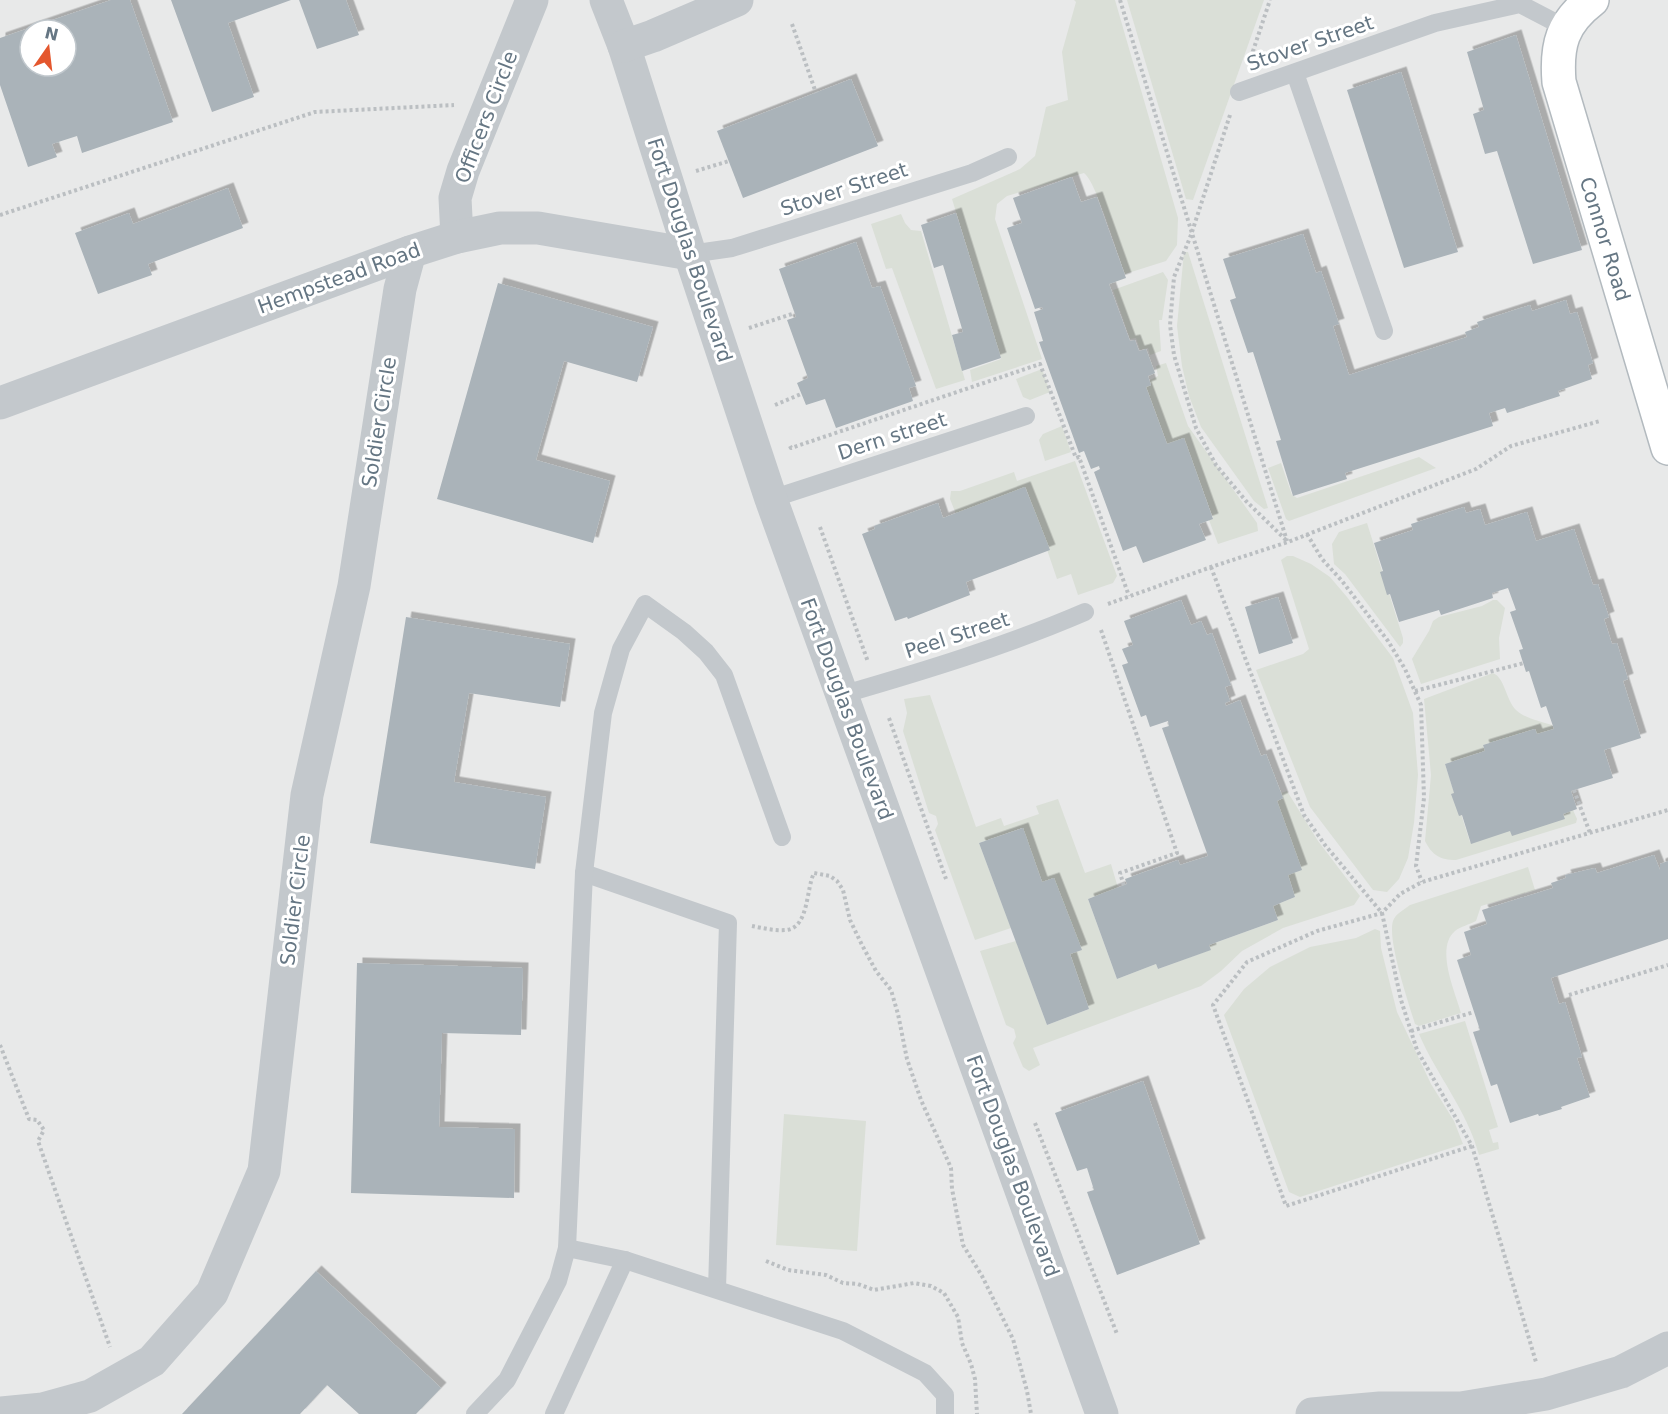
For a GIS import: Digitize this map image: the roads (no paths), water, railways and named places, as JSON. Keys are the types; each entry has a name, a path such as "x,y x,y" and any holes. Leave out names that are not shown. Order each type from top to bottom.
{"street":[{"name":"Officers Circle","path":"457,237 455,198 463,171 532,0"},
{"name":"Fort Douglas Boulevard","path":"606,0 624,46 771,499 1102,1414"},
{"path":"624,46 737,0"},
{"path":"1566,28 1593,0"},
{"name":"Connor Road","path":"1566,28 1558,51 1562,97 1668,448"},
{"name":"Hempstead Road","path":"0,403 410,252 457,237 500,228 538,228 690,254"},
{"name":"Soldier Circle","path":"0,1413 43,1409 90,1396 152,1361 212,1293 264,1171 307,795 354,586 400,289 410,252"},
{"path":"1312,1414 1380,1408 1461,1408 1546,1394 1621,1372 1668,1348"}],"lane":[{"name":"Stover Street","path":"1239,92 1435,23 1467,8 1520,4 1566,28"},
{"path":"1295,73 1384,331"},
{"name":"Stover Street","path":"690,254 732,248 972,173 1008,157"},
{"name":"Dern street","path":"771,499 1026,416"},
{"path":"475,1414 507,1380 558,1281 567,1248 584,873 603,713 621,649 645,604 684,632 706,652 724,675 782,837"},
{"name":"Peel Street","path":"841,695 957,661 1046,629 1089,610"},
{"path":"584,873 728,923 717,1288"},
{"path":"567,1248 625,1260 843,1330 925,1373 945,1395 945,1414"},
{"path":"554,1414 625,1260"}]}
